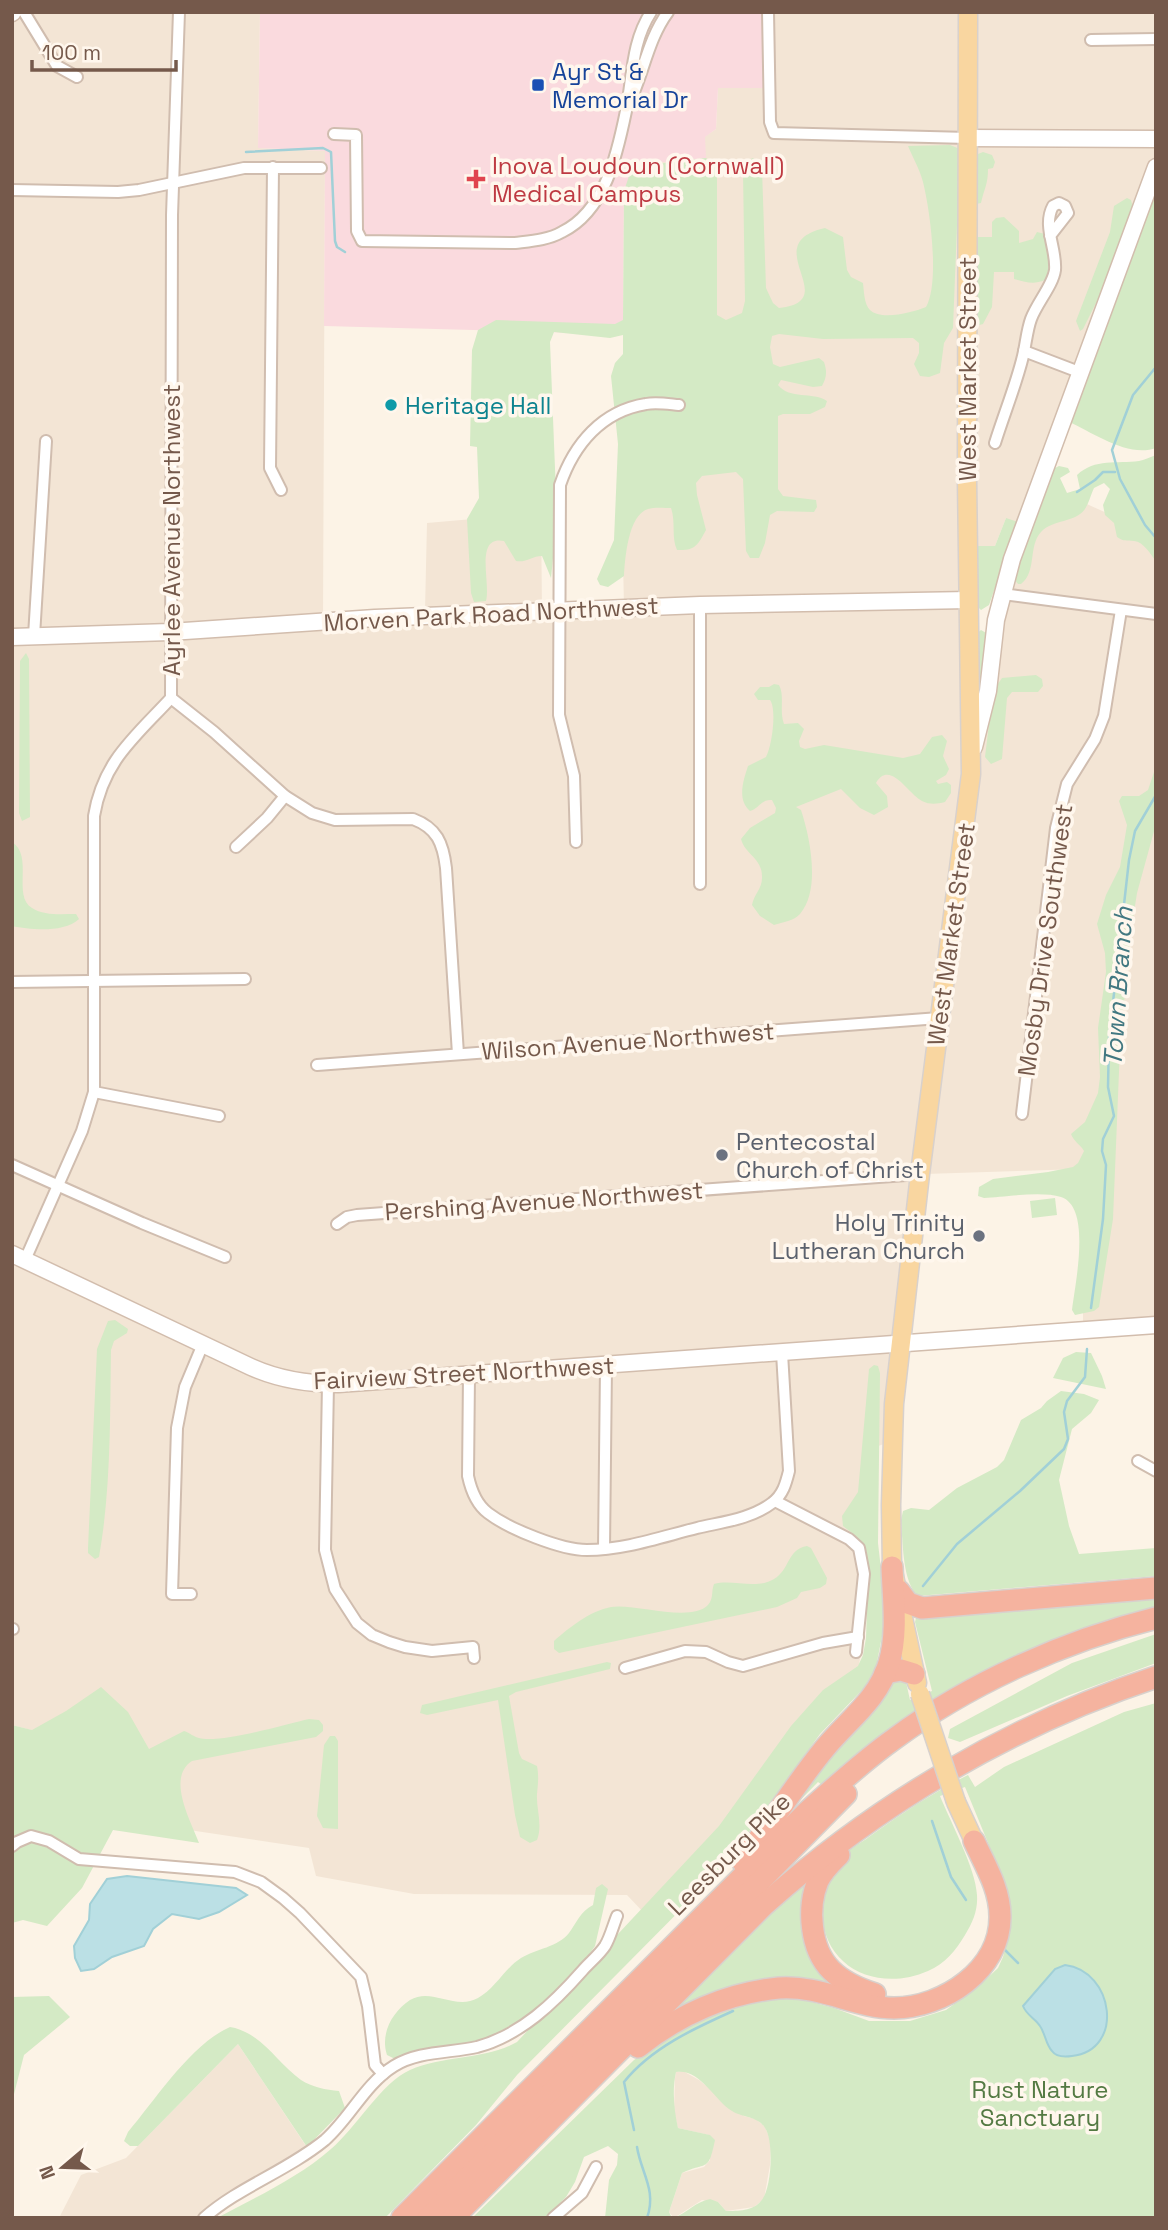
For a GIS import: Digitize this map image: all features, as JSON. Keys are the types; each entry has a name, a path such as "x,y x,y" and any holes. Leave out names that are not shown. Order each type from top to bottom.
{"highway":[{"path":"725,1896 740,1865 825,1748 865,1707 885,1673 893,1644 892,1567"},
{"path":"899,1591 908,1603 922,1608 1156,1588"},
{"name":"Leesburg Pike","path":"402,2218 544,2073 808,1811 850,1773 895,1738 968,1693 1087,1639 1156,1618"},
{"path":"885,1673 901,1670 917,1684"},
{"path":"453,2218 763,1906 801,1872 863,1825 998,1743 1070,1708 1156,1677"},
{"path":"428,2218 876,1766 895,1738"},
{"path":"863,1825 819,1880 813,1900 813,1923 816,1941 830,1969 848,1983 877,1995 921,1993 942,1984 968,1963 981,1942 991,1914 987,1880 974,1841"},
{"path":"504,2168 552,2129 633,2050 684,2016 733,1996 783,1988 823,1992 880,2007 909,2007 941,1999 955,1991 980,1967 991,1950 1000,1919 995,1886 974,1841"}],"main road":[{"name":"West Market Street","path":"968,12 967,326 971,757 969,795 900,1344 892,1441 892,1567 917,1684 956,1802 974,1841"}],"street":[{"path":"24,12 57,66 77,77"},
{"name":"Ayrlee Avenue Northwest","path":"19,1257 58,1186 82,1132 94,1092 94,816 98,797 105,776 115,760 171,698 172,227 179,12"},
{"path":"334,134 356,135 357,231 362,241 515,243 538,240 563,232 592,207 608,177 626,110 634,52 651,12"},
{"path":"626,110 640,80 653,38 668,12"},
{"path":"768,12 770,121 774,133 779,135 1156,139"},
{"path":"1091,40 1156,38"},
{"path":"273,167 270,468 281,490"},
{"path":"971,757 988,691 996,620 1012,559 1156,167"},
{"path":"12,190 118,192 244,168 321,168"},
{"path":"995,443 1024,354 1031,319 1054,274 1051,236"},
{"path":"1024,354 1078,375"},
{"path":"576,842 574,776 559,715 559,494 569,464 594,427 617,412 648,403 679,405"},
{"path":"34,636 46,441"},
{"path":"1003,594 1156,614"},
{"name":"Morven Park Road Northwest","path":"12,637 170,632 375,618 560,610 970,600"},
{"path":"700,605 700,884"},
{"name":"Mosby Drive Southwest","path":"1022,1114 1056,828 1067,784 1095,739 1104,716 1121,611"},
{"path":"970,619 996,620"},
{"path":"171,698 296,804 335,820 403,817 422,822 437,834 444,850 446,868 458,1054"},
{"path":"236,847 267,818 285,796"},
{"path":"12,982 245,979"},
{"name":"Wilson Avenue Northwest","path":"317,1065 939,1018"},
{"path":"94,1092 219,1116"},
{"path":"12,1165 225,1257"},
{"name":"Pershing Avenue Northwest","path":"337,1224 347,1217 358,1215 920,1174"},
{"name":"Fairview Street Northwest","path":"19,1257 275,1377 328,1384 1156,1325"},
{"path":"191,1594 173,1594 177,1428 185,1387 203,1344"},
{"path":"469,1375 468,1476 480,1506 513,1526 556,1544 576,1549 604,1549 751,1514 775,1501 784,1489 789,1471 782,1353"},
{"path":"604,1549 606,1366"},
{"path":"328,1384 325,1550 335,1589 357,1623 372,1635 405,1647 432,1651 473,1647 474,1658"},
{"path":"1138,1461 1156,1471"},
{"path":"775,1501 849,1539 859,1548 864,1574 856,1652"},
{"path":"625,1668 685,1651 706,1652 743,1666 823,1643 858,1637"},
{"path":"12,1846 31,1836 49,1842 79,1859 235,1872 261,1882 315,1928 362,1977 375,2065 383,2074"},
{"path":"204,2218 318,2145 338,2127 383,2074 396,2065 487,2043 531,2020 561,1995 605,1946 617,1916"},
{"path":"554,2218 582,2193 596,2167"}],"shaded area":[{"path":"23,12 260,12 258,148 325,151 323,621 425,610 427,523 541,513 542,611 624,607 621,466 624,328 641,164 704,137 716,129 718,88 769,12 1156,12 1156,167 1040,483 1129,523 1156,549 1156,1324 1083,1329 1083,1169 925,1174 892,1441 870,1449 876,1559 858,1671 753,1787 645,1914 627,1895 414,1894 316,1876 309,1848 169,1827 66,1739 12,1725 12,19","holes":["1006,518 1012,559 971,753 969,546 995,546"]},
{"name":"Inova Loudoun (Cornwall) Medical Campus","path":"260,12 769,12 770,88 718,88 716,129 705,137 706,158 641,164 624,191 623,334 324,326 325,151 258,148"},
{"path":"238,2044 310,2152 204,2218 59,2218 81,2175 126,2158"},
{"path":"683,2071 699,2080 744,2116 756,2119 765,2127 771,2142 770,2165 764,2199 754,2207 726,2211 718,2202 702,2200 674,2218 669,2212 682,2173 704,2167 710,2160 709,2135 678,2128 674,2112 675,2078 676,2072"}],"green space":[{"path":"950,145 960,149 953,328 944,343 940,373 929,377 920,376 914,364 919,353 919,343 913,338 823,339 779,334 772,336 770,347 773,364 780,367 819,358 825,365 826,377 822,386 813,387 781,380 778,385 795,394 815,396 827,401 825,407 810,414 778,416 778,489 783,496 816,500 817,507 814,512 777,511 770,515 759,558 750,558 746,551 743,479 736,472 702,476 696,483 706,530 698,543 692,548 677,550 671,508 648,509 641,513 632,528 624,576 608,587 600,585 597,579 614,540 618,444 611,376 615,363 623,354 623,335 610,338 554,332 550,342 557,519 551,578 542,556 516,561 504,541 495,541 489,545 486,553 486,601 474,602 471,593 467,519 479,498 477,447 470,446 472,350 478,330 496,320 615,324 623,320 624,191 632,167 706,158 717,168 717,315 726,320 742,313 745,301 743,172 752,158 760,161 762,169 766,288 773,303 779,308 797,303 804,295 797,258 798,246 806,236 825,228 843,237 847,270 851,277 863,283 870,310 889,315 926,307 932,281 931,227 926,194 908,146"},
{"path":"983,152 992,155 995,162 993,168 988,169 981,203 976,204 976,162 978,154"},
{"path":"1156,182 1156,448 1134,450 1111,443 1069,422"},
{"path":"1127,198 1131,200 1133,208 1106,283 1080,331 1076,321 1110,232 1114,206"},
{"path":"976,204 977,237 992,237 992,222 996,218 1004,217 1019,231 1019,243 1033,239 1037,232 1045,234 1049,262 1045,280 1037,282 1014,279 1014,272 994,272 992,307 983,324 976,326"},
{"path":"1156,455 1156,561 1141,544 1117,537 1114,523 1105,515 1103,505 1110,489 1104,483 1094,488 1081,513 1041,532 1035,544 1029,573 1021,584 1018,584 1013,578 1051,470 1059,466 1068,468 1070,472 1060,478 1067,493 1080,489 1077,475 1091,466 1139,461"},
{"path":"1006,518 1018,522 989,605 981,610 976,605 974,546 995,546"},
{"path":"981,630 988,634 979,712 976,634"},
{"path":"26,653 29,659 30,817 22,821 19,813 20,661"},
{"path":"1036,675 1042,679 1043,686 1038,692 1012,692 1007,698 1002,759 991,764 985,757 993,691 1002,678"},
{"path":"774,684 781,689 784,724 798,723 804,729 799,741 800,747 805,749 824,745 903,758 920,754 932,737 942,735 947,741 943,756 949,769 946,775 936,781 938,784 947,782 951,785 951,793 945,802 928,803 887,775 876,783 887,796 888,807 874,815 860,808 841,789 796,807 801,810 808,834 812,863 810,891 798,916 774,925 760,916 752,905 761,885 762,871 741,839 750,828 775,813 772,800 765,801 750,811 742,796 748,766 766,757 773,728 770,700 758,700 754,694 760,687"},
{"path":"1156,766 1156,824 1137,893 1130,938 1120,1047 1113,1219 1099,1307 1094,1311 1075,1315 1072,1310 1079,1230 1070,1204 1061,1197 1043,1194 984,1198 978,1196 979,1187 993,1179 1073,1167 1084,1151 1071,1134 1085,1122 1098,1093 1098,1028 1106,972 1105,953 1097,924 1106,895 1120,867 1127,825 1119,801 1122,796 1139,796 1148,790"},
{"path":"12,842 22,857 26,902 42,912 76,914 79,919 65,927 56,928 12,926"},
{"path":"1055,1198 1057,1215 1032,1218 1030,1201"},
{"path":"115,1320 128,1329 127,1333 114,1341 111,1350 108,1480 99,1557 95,1559 88,1553 88,1548 97,1349 108,1321"},
{"path":"1076,1352 1091,1353 1106,1389 1053,1378 1063,1358"},
{"path":"874,1365 878,1366 880,1373 878,1543 885,1621 876,1667 864,1688 820,1734 724,1866 517,2075 476,2125 385,2218 217,2218 305,2169 340,2140 389,2085 410,2070 492,2052 517,2042 719,1826 791,1726 823,1690 858,1666 866,1638 868,1576 864,1552 857,1537 843,1526 842,1516 858,1492 869,1369"},
{"path":"1061,1391 1084,1394 1099,1400 1091,1413 1072,1429 1059,1480 1069,1526 1079,1554 1156,1548 1156,1576 918,1596 906,1571 901,1520 903,1511 911,1508 929,1510 957,1488 997,1467 1004,1460 1021,1420"},
{"path":"807,1546 811,1548 827,1578 826,1584 801,1592 797,1598 777,1607 559,1653 554,1649 554,1641 567,1630 603,1609 621,1607 675,1612 700,1610 710,1602 714,1584 767,1582 779,1575 796,1551"},
{"path":"1156,1592 1156,1607 1026,1651 984,1673 822,1785 818,1782 774,1827 898,1646 910,1700 932,1691 915,1622 917,1614"},
{"path":"1156,1634 1156,1663 1067,1696 960,1742 948,1738 950,1729 1072,1663"},
{"path":"611,1663 610,1669 509,1696 519,1753 522,1759 537,1766 538,1770 539,1829 537,1840 530,1843 520,1837 515,1815 498,1700 427,1715 420,1713 422,1705"},
{"path":"101,1687 128,1712 149,1749 184,1731 199,1738 222,1738 309,1719 319,1720 323,1731 316,1737 192,1761 181,1778 181,1789 186,1812 199,1843 113,1830 82,1888 47,1926 23,1920 12,1923 12,1725 32,1730"},
{"name":"Rust Nature Sanctuary","path":"1156,1703 1156,2218 674,2218 710,2199 718,2202 726,2211 754,2207 765,2195 771,2165 770,2143 762,2124 732,2111 692,2075 676,2072 674,2100 678,2128 710,2135 715,2140 711,2157 706,2164 682,2173 669,2212 672,2218 605,2218 609,2180 617,2165 618,2154 608,2146 584,2157 566,2197 545,2218 472,2218 634,2060 681,2027 759,1998 793,1997 869,2021 910,2021 946,2010 980,1985 998,1968 1003,1957 1009,1933 1007,1889 965,1787 940,1796 972,1872 976,1884 977,1906 973,1921 962,1941 940,1965 908,1977 889,1979 870,1976 854,1969 840,1958 830,1943 824,1925 824,1898 835,1866 850,1850 896,1818 968,1775 975,1787 1004,1767 1124,1712"},
{"path":"330,1736 335,1736 338,1741 338,1829 323,1828 317,1816 324,1745"},
{"path":"819,1865 811,1887 832,1981 827,1987 702,1997 671,2011"},
{"path":"602,1884 608,1889 595,1946 576,1973 533,2013 488,2038 395,2059 387,2055 385,2039 389,2024 410,2000 427,1996 461,2002 478,1998 521,1958 564,1938 582,1914 593,1905 596,1888"},
{"path":"49,1996 70,2017 24,2055 12,2102 12,1997"},
{"path":"230,2027 260,2041 301,2080 319,2088 339,2091 345,2108 307,2147 238,2044 138,2146 130,2146 124,2141 128,2132 188,2059 216,2035"}],"water":[{"path":"127,1876 236,1888 247,1895 219,1912 199,1919 172,1914 153,1929 144,1946 112,1957 94,1969 81,1971 75,1958 74,1946 89,1920 90,1904 107,1879"},
{"path":"1065,1965 1082,1970 1094,1981 1103,1995 1107,2010 1106,2026 1100,2040 1089,2051 1072,2056 1058,2055 1052,2051 1040,2026 1023,2006 1055,1969"}],"waterway":[{"path":"246,152 323,148 331,152 335,241 337,247 345,252"},
{"name":"Town Branch","path":"1156,367 1133,395 1112,450 1120,479 1145,525 1156,538"},
{"path":"1077,492 1103,472 1115,472"},
{"name":"Town Branch","path":"1091,1308 1103,1219 1106,1165 1102,1151 1103,1139 1114,1116 1108,1087 1109,1038 1129,860 1135,831 1156,795"},
{"name":"Town Branch","path":"923,1586 957,1544 1020,1491 1064,1449 1068,1439 1064,1412 1067,1401 1085,1377 1087,1349"},
{"path":"932,1821 951,1877 966,1900"},
{"path":"1004,1949 1018,1963"},
{"path":"634,2130 624,2082 660,2049 733,2011"},
{"path":"637,2147 649,2190 650,2208 647,2218"}],"place":[{"name":"Ayr St & Memorial Dr","path":"538,85"},
{"name":"Inova Loudoun (Cornwall) Medical Campus","path":"476,179"},
{"name":"Heritage Hall","path":"391,405"},
{"name":"Pentecostal Church of Christ","path":"722,1155"},
{"name":"Holy Trinity Lutheran Church","path":"979,1236"}]}
